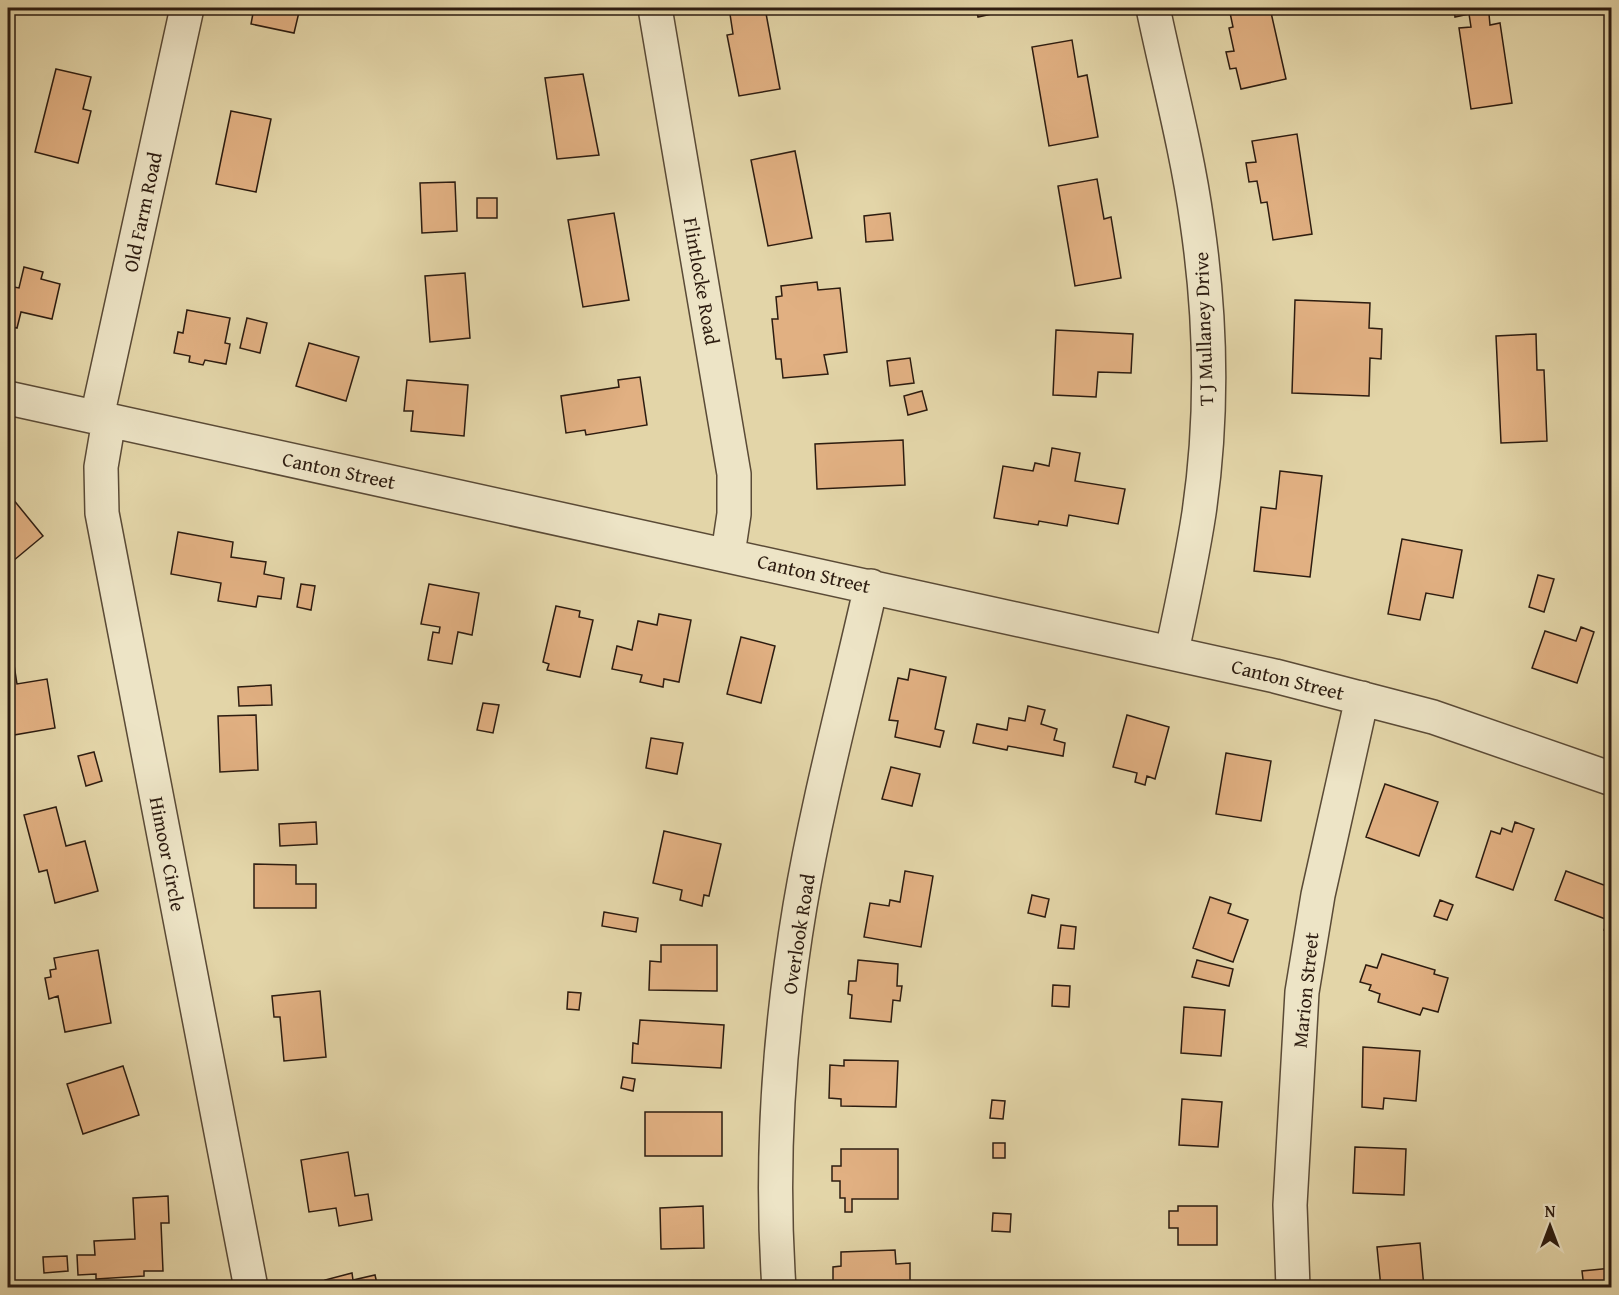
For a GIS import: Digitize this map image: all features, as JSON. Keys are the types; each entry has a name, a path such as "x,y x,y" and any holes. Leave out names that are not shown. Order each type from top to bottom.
{"street":[{"name":"Old Farm Road","path":"103,419 188,8"},
{"name":"Flintlocke Road","path":"655,8 733,463 734,514 728,554"},
{"name":"T J Mullaney Drive","path":"1153,8 1197,221 1207,328 1207,402 1203,475 1193,552 1172,651"},
{"name":"Canton Street","path":"8,398 1172,651 1362,698 1472,730 1611,779"},
{"name":"Himoor Circle","path":"103,419 102,513 251,1287"},
{"name":"Overlook Road","path":"779,1287 774,1154 792,968 806,874 871,586"},
{"name":"Marion Street","path":"1293,1287 1290,1205 1302,992 1316,906 1362,698"}],"building":[{"path":"254,8 300,8 294,33 251,24"},
{"path":"536,8 571,8 537,14"},
{"path":"765,8 780,89 739,96 727,35 733,34 730,14"},
{"path":"976,8 1018,8 978,17"},
{"path":"1229,8 1270,8 1286,79 1241,89 1236,68 1230,69 1226,52 1234,51 1229,28 1233,27"},
{"path":"1454,8 1508,8 1509,12 1489,14 1490,25 1500,23 1512,103 1471,109 1459,28 1471,27 1469,14 1455,17"},
{"path":"1072,40 1078,77 1087,75 1098,137 1049,146 1032,47"},
{"path":"56,69 91,77 83,109 91,111 78,163 35,152"},
{"path":"583,74 599,155 557,159 545,78"},
{"path":"231,111 271,119 256,192 216,184"},
{"path":"1297,134 1312,234 1273,240 1267,202 1261,203 1257,181 1249,182 1246,163 1256,162 1252,141"},
{"path":"795,151 812,238 768,246 751,160"},
{"path":"1097,179 1104,219 1111,217 1121,278 1075,286 1058,186"},
{"path":"455,182 457,231 422,233 420,183"},
{"path":"477,198 497,198 497,218 477,218"},
{"path":"614,213 629,300 583,307 568,220"},
{"path":"890,213 893,240 866,242 864,216"},
{"path":"24,267 43,272 41,279 60,284 52,319 21,312 17,328 8,326 8,286 19,288"},
{"path":"465,273 470,338 430,342 425,276"},
{"path":"817,282 818,290 840,288 847,352 824,355 828,374 783,378 781,359 776,359 772,319 778,319 776,297 782,296 781,286"},
{"path":"1295,300 1370,303 1369,328 1382,329 1381,359 1370,358 1369,396 1292,393"},
{"path":"187,310 230,318 225,343 230,344 226,364 205,360 203,365 189,362 190,356 174,353 178,332 183,333"},
{"path":"247,318 267,323 260,353 240,348"},
{"path":"1056,330 1133,334 1131,373 1098,372 1096,397 1053,395"},
{"path":"1536,334 1537,370 1544,370 1547,441 1501,443 1496,336"},
{"path":"309,343 359,357 346,401 296,386"},
{"path":"910,358 914,383 890,386 887,361"},
{"path":"640,377 647,425 586,435 585,430 566,433 561,396 619,387 618,380"},
{"path":"407,380 468,385 464,436 411,431 413,411 404,411"},
{"path":"922,391 927,410 908,415 904,396"},
{"path":"903,440 905,485 817,489 815,444"},
{"path":"1052,448 1080,453 1075,481 1125,489 1118,524 1069,515 1067,526 1039,521 1038,525 994,518 1003,466 1033,471 1035,463 1049,466"},
{"path":"1280,471 1322,476 1310,577 1254,571 1261,507 1276,509"},
{"path":"8,493 43,536 13,561 8,554"},
{"path":"178,532 233,542 231,557 266,562 264,574 284,578 281,599 258,596 256,607 218,601 221,583 171,574"},
{"path":"1402,539 1462,550 1453,598 1426,593 1420,620 1388,614"},
{"path":"1538,575 1554,579 1544,612 1529,607"},
{"path":"301,584 315,586 311,610 297,607"},
{"path":"429,584 479,593 472,635 458,632 452,664 428,660 433,632 439,633 440,627 421,624"},
{"path":"556,606 580,611 579,617 593,620 580,677 547,670 549,664 543,662"},
{"path":"659,614 691,620 679,682 664,679 663,687 640,682 642,675 612,669 617,646 632,650 638,621 657,625"},
{"path":"1581,627 1594,632 1577,683 1532,668 1545,631 1576,641"},
{"path":"741,637 775,646 761,703 727,694"},
{"path":"8,652 12,652 17,684 47,679 55,728 8,736"},
{"path":"910,669 946,677 935,729 944,731 940,747 895,737 898,721 889,720 898,678 908,680"},
{"path":"271,685 272,705 239,706 238,687"},
{"path":"483,703 499,705 493,733 477,730"},
{"path":"1028,706 1045,710 1041,724 1057,729 1054,740 1065,743 1063,756 1008,746 1007,750 973,743 977,724 1007,730 1009,718 1025,721"},
{"path":"256,715 258,770 220,772 218,716"},
{"path":"1127,715 1169,727 1155,779 1147,776 1145,785 1135,782 1137,773 1113,767"},
{"path":"651,738 683,743 677,774 646,768"},
{"path":"94,752 102,781 86,786 78,756"},
{"path":"1226,753 1271,761 1261,821 1216,814"},
{"path":"891,767 920,774 912,806 882,799"},
{"path":"1385,784 1438,802 1419,856 1366,837"},
{"path":"56,807 66,846 85,841 98,891 55,903 47,870 39,872 24,815"},
{"path":"316,822 317,844 280,846 279,824"},
{"path":"1515,822 1534,829 1513,890 1476,877 1491,831 1500,834 1502,828 1512,832"},
{"path":"664,831 721,844 709,896 704,895 702,906 680,900 682,890 653,883"},
{"path":"254,864 296,865 296,884 316,884 316,908 254,908"},
{"path":"905,871 933,876 921,947 864,937 870,903 889,906 890,900 900,902"},
{"path":"1566,871 1612,888 1612,933 1604,930 1608,920 1555,900"},
{"path":"1032,895 1049,899 1045,917 1028,913"},
{"path":"1210,897 1231,904 1228,913 1248,920 1233,962 1193,948"},
{"path":"1440,900 1453,905 1447,920 1434,916"},
{"path":"604,912 638,918 636,932 602,926"},
{"path":"1061,925 1076,927 1074,949 1058,948"},
{"path":"661,945 717,945 717,991 649,990 650,961 661,962"},
{"path":"98,950 111,1023 65,1032 58,996 49,999 45,978 51,977 50,970 56,969 54,958"},
{"path":"1382,954 1435,970 1434,974 1448,978 1438,1012 1423,1008 1420,1015 1378,1002 1380,994 1369,990 1371,985 1360,982 1366,965 1377,968"},
{"path":"858,960 898,964 897,986 902,986 900,1001 893,1000 891,1022 850,1018 852,995 848,994 849,981 856,981"},
{"path":"1197,960 1233,969 1229,986 1192,977"},
{"path":"1053,985 1070,986 1069,1007 1052,1006"},
{"path":"320,991 326,1057 284,1061 280,1017 274,1017 272,996"},
{"path":"568,992 581,993 579,1010 567,1009"},
{"path":"1184,1007 1225,1010 1221,1056 1181,1053"},
{"path":"640,1020 724,1025 721,1068 632,1063 633,1043 638,1044"},
{"path":"1363,1047 1420,1051 1416,1101 1384,1098 1383,1109 1362,1107"},
{"path":"844,1060 898,1061 896,1107 841,1106 841,1099 829,1098 830,1065 844,1066"},
{"path":"123,1066 139,1115 83,1134 67,1084"},
{"path":"623,1077 635,1079 633,1091 621,1088"},
{"path":"1182,1099 1222,1102 1218,1147 1179,1145"},
{"path":"992,1100 1005,1101 1003,1119 990,1118"},
{"path":"645,1112 722,1112 722,1156 645,1156"},
{"path":"993,1143 1005,1143 1005,1158 993,1158"},
{"path":"1355,1147 1406,1149 1404,1195 1353,1193"},
{"path":"841,1149 898,1149 898,1199 852,1199 852,1212 845,1212 845,1198 840,1198 840,1181 832,1181 832,1166 841,1166"},
{"path":"348,1152 355,1196 368,1194 372,1220 339,1226 336,1208 309,1212 301,1160"},
{"path":"168,1196 169,1223 161,1223 163,1271 144,1271 144,1276 96,1279 96,1274 78,1275 77,1255 95,1255 94,1241 135,1239 133,1198"},
{"path":"703,1206 704,1248 661,1249 660,1208"},
{"path":"1178,1206 1217,1206 1217,1245 1178,1245 1178,1228 1169,1228 1169,1211 1178,1211"},
{"path":"993,1213 1011,1214 1010,1232 992,1231"},
{"path":"1420,1243 1424,1288 1381,1288 1377,1247"},
{"path":"895,1250 896,1264 910,1263 910,1284 896,1284 896,1288 833,1288 833,1267 841,1266 841,1252"},
{"path":"67,1256 68,1271 44,1273 43,1257"},
{"path":"1612,1268 1612,1288 1584,1288 1582,1271"},
{"path":"352,1273 353,1280 375,1275 378,1288 326,1288 325,1280"}]}
